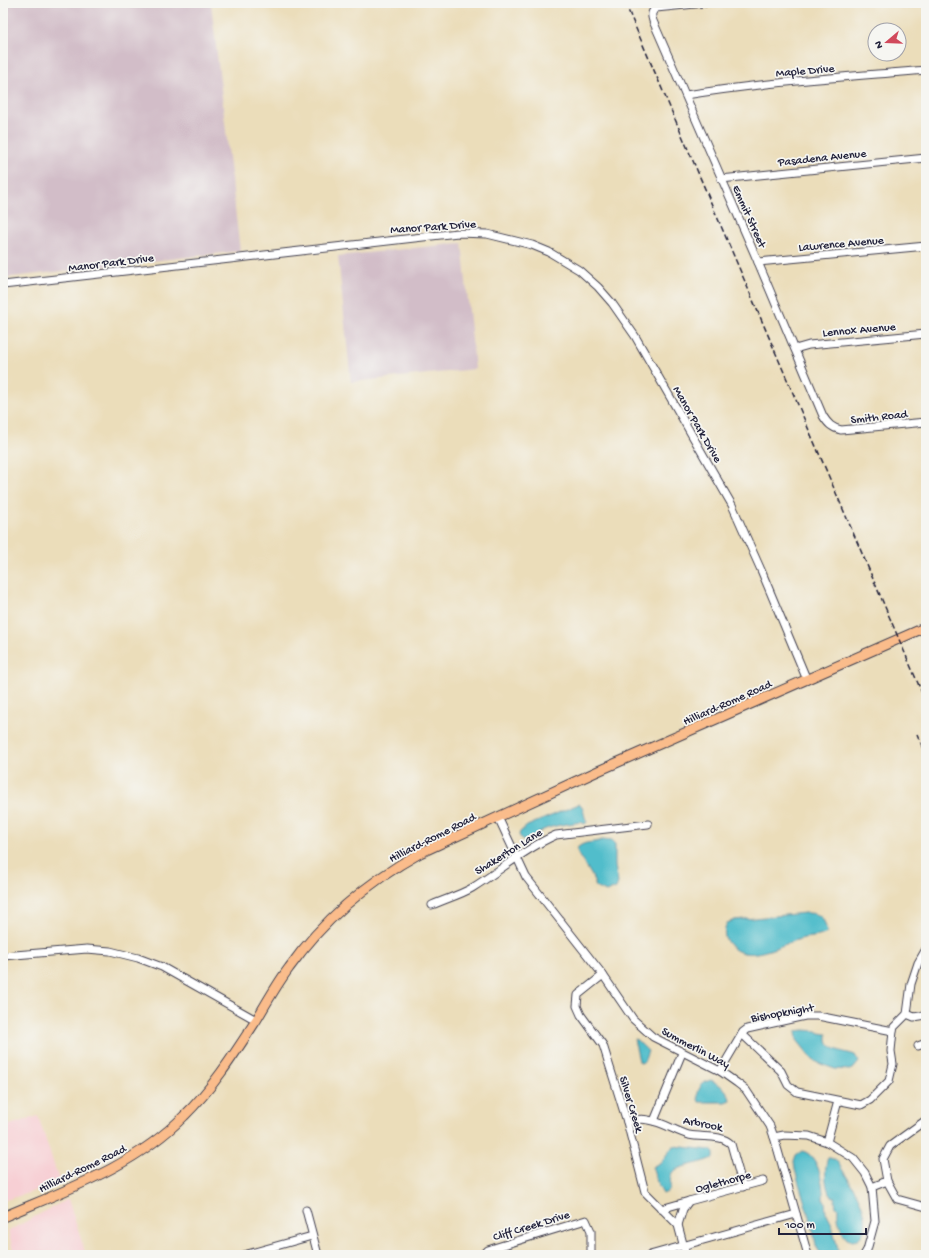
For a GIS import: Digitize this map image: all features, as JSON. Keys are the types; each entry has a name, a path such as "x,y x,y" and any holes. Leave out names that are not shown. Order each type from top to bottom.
{"main road":[{"name":"Hilliard-Rome Road","path":"3,1217 82,1183 119,1164 136,1155 170,1129 185,1115 217,1078 294,961 320,930 350,900 382,876 413,857 598,772 926,627"}],"street":[{"name":"Emmit Street","path":"705,3 661,6 653,10 651,14 823,416 828,424 834,428"},
{"name":"Maple Drive","path":"686,94 926,70"},
{"name":"Pasadena Avenue","path":"721,179 926,158"},
{"name":"Manor Park Drive","path":"3,285 458,233 487,234 532,245 549,252 579,270 598,287 612,302 635,336 732,506 761,570 807,680"},
{"name":"Lawrence Avenue","path":"758,262 926,246"},
{"name":"Lennox Avenue","path":"795,349 809,345 926,334"},
{"name":"Smith Road","path":"834,428 848,430 926,422"},
{"name":"Summerlin Way","path":"498,818 526,877 603,975 633,1019 653,1037 720,1071 746,1090 770,1126 808,1255"},
{"name":"Shakerton Lane","path":"432,905 470,889 502,869 516,858 556,835 648,824"},
{"path":"3,956 86,949 110,951 138,958 162,967 256,1020"},
{"path":"742,1034 781,1071 788,1085 797,1092 861,1105 870,1100 889,1081 893,1064 891,1051 894,1027 907,1014 910,984 918,963 926,949"},
{"name":"Silver Creek","path":"603,975 578,995 577,1006 581,1015 603,1045 645,1192 678,1225 686,1255"},
{"path":"907,1014 914,1017 926,1015"},
{"name":"Bishopknight","path":"720,1071 742,1034 747,1029 805,1016 818,1016 893,1031"},
{"path":"918,1046 926,1043"},
{"path":"654,1121 682,1053"},
{"path":"827,1142 838,1101"},
{"name":"Arbrook","path":"626,1122 636,1119 654,1121 689,1134 726,1139 731,1144 743,1187"},
{"path":"926,1120 890,1146 883,1158 887,1181 897,1199 926,1207"},
{"path":"774,1137 784,1135 809,1136 827,1142 853,1158 865,1173 872,1187 875,1221 867,1250 864,1255"},
{"name":"Oglethorpe","path":"662,1209 763,1181"},
{"path":"872,1187 887,1181"},
{"name":"Oglethorpe","path":"678,1225 683,1209 689,1201"},
{"path":"306,1210 318,1255"},
{"path":"650,1255 796,1214"},
{"name":"Cliff Creek Drive","path":"483,1255 488,1250 586,1220 591,1231 591,1255"},
{"path":"244,1255 312,1236"}],"shaded area":[{"path":"3,3 211,3 240,251 3,278"},
{"path":"462,243 475,369 351,382 338,256"},
{"path":"38,1116 60,1183 3,1201 3,1127"},
{"path":"68,1199 86,1255 14,1255 8,1231"}],"water":[{"path":"579,804 587,822 585,824 581,822 547,828 523,841 519,835 520,832 527,826"},
{"path":"602,840 612,841 615,844 615,866 618,883 616,888 606,892 596,887 592,876 578,853 577,848 586,843"},
{"path":"805,913 815,914 821,917 825,923 827,932 822,935 804,938 775,948 754,953 744,953 736,950 725,938 727,923 735,920"},
{"path":"796,1031 817,1031 827,1034 828,1044 831,1047 855,1055 859,1062 853,1069 850,1070 835,1069 813,1060 797,1040"},
{"path":"634,1039 648,1051 644,1062 640,1063 639,1061"},
{"path":"711,1080 725,1090 730,1100 725,1102 699,1102 698,1091 704,1083"},
{"path":"673,1146 711,1150 714,1153 714,1157 677,1169 671,1175 669,1191 663,1194 658,1185 652,1167 661,1162"},
{"path":"802,1151 808,1153 813,1158 819,1171 823,1187 823,1200 825,1201 826,1213 831,1222 838,1249 835,1255 823,1255 817,1250 813,1230 795,1170 794,1161 796,1155"},
{"path":"828,1158 836,1160 853,1186 863,1208 865,1228 861,1236 857,1239 847,1239 841,1229 838,1208 836,1207 835,1201 836,1198 830,1195 826,1182"}],"railway":[{"path":"625,3 926,702"},
{"path":"917,734 926,756"}]}
